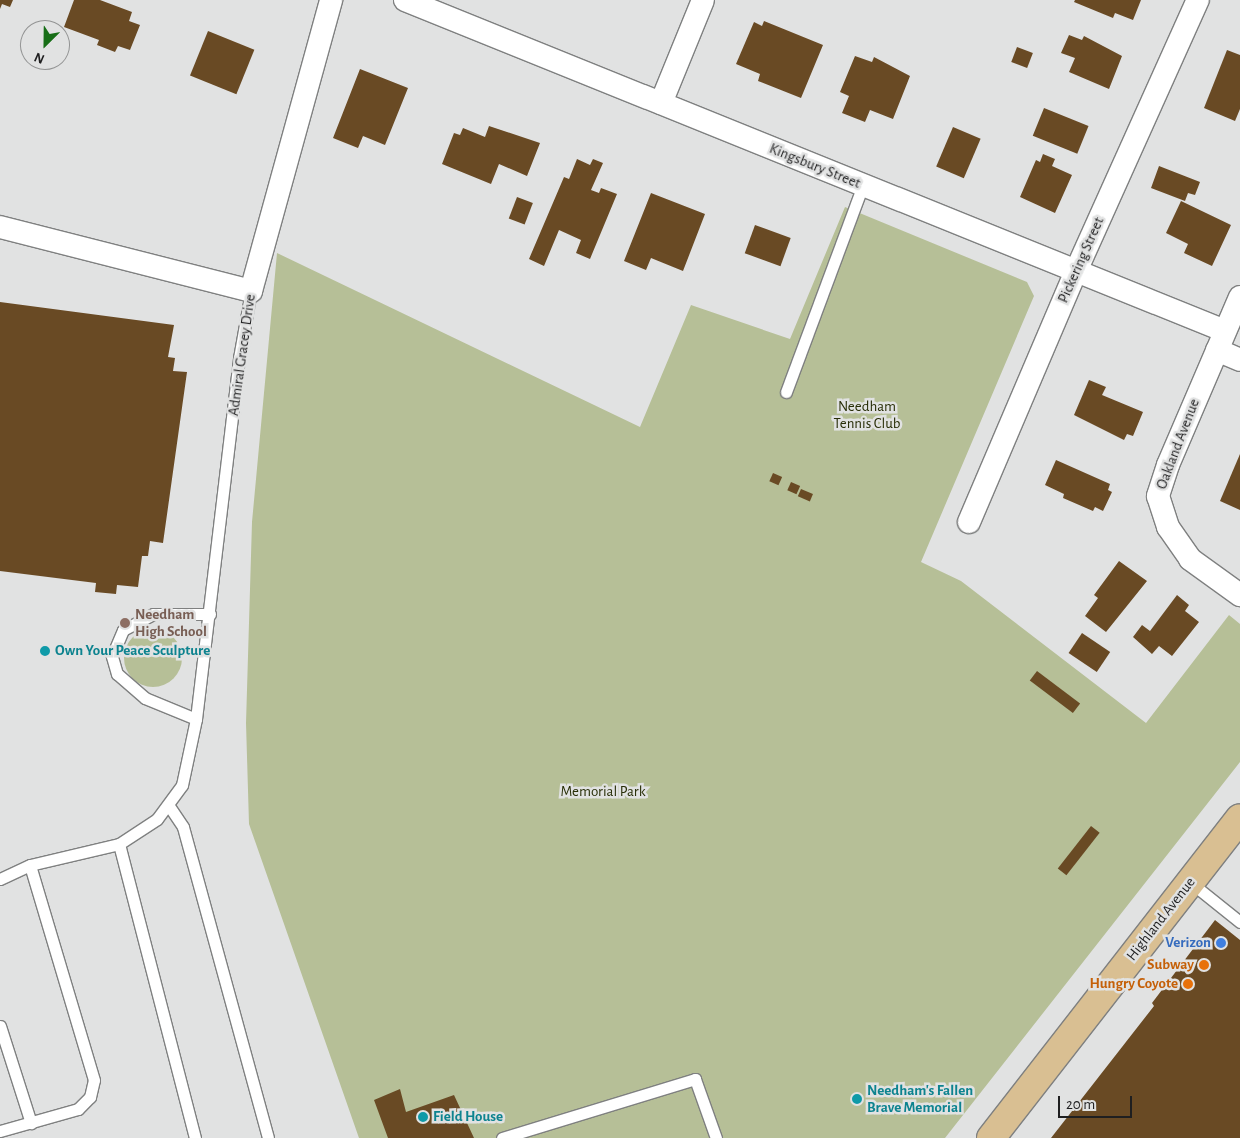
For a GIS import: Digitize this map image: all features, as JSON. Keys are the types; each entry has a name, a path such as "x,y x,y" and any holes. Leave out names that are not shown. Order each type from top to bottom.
{"main road":[{"name":"Highland Avenue","path":"999,1132 1240,818"}],"street":[{"name":"Admiral Gracey Drive","path":"251,290 332,0"},
{"name":"Kingsbury Street","path":"405,0 1076,271 1221,341 1240,360"},
{"path":"661,103 703,0"},
{"name":"Pickering Street","path":"969,522 1076,271 1198,0"},
{"path":"0,227 251,290"},
{"name":"Oakland Avenue","path":"1237,587 1190,558 1168,527 1158,496 1240,297"}],"lane":[{"path":"786,392 864,185"},
{"name":"Admiral Gracey Drive","path":"119,844 157,819 169,806 182,785 196,719 239,358 251,290"},
{"path":"196,719 145,698 117,674 112,656 123,630 153,614 210,614"},
{"path":"169,806 183,827 268,1138"},
{"path":"0,879 30,865 119,844 195,1138"},
{"path":"0,1131 78,1109 90,1097 94,1080 30,865"},
{"path":"1190,882 1240,922"},
{"path":"0,1026 4,1061 31,1123"},
{"path":"502,1138 695,1079 716,1138"}],"green space":[{"name":"Memorial Park","path":"845,207 1027,282 1034,296 921,562 961,581 1146,723 1229,615 1240,624 1240,762 945,1138 359,1138 249,824 246,723 252,522 277,253 640,427 691,305 790,339"},
{"path":"153,629 164,631 177,642 182,658 180,669 169,682 153,687 142,685 129,674 124,658 126,647 137,634"}],"building":[{"path":"0,0 13,0 10,7 2,4 0,9"},
{"path":"74,0 100,0 132,12 129,21 140,25 130,50 118,46 115,52 97,45 99,40 70,29 70,20 67,20"},
{"path":"1075,0 1141,0 1133,20 1115,13 1113,18 1074,2"},
{"path":"764,21 823,45 801,98 758,81 760,74 736,64 754,22 762,26"},
{"path":"208,31 254,50 236,94 190,76"},
{"path":"1069,35 1082,40 1084,36 1122,56 1109,89 1069,72 1075,58 1061,53"},
{"path":"1017,47 1033,53 1027,68 1011,62"},
{"path":"1227,50 1240,55 1240,109 1235,121 1204,108"},
{"path":"855,56 872,62 874,57 910,76 893,119 870,110 865,122 842,113 849,96 840,92"},
{"path":"360,69 408,88 385,145 363,136 358,148 333,138"},
{"path":"1044,108 1089,126 1077,154 1033,136"},
{"path":"489,126 540,143 527,176 499,164 491,184 442,164 454,133 460,135 463,128 485,137"},
{"path":"953,127 981,139 964,178 936,167"},
{"path":"1043,154 1055,159 1052,166 1072,175 1055,213 1020,197 1036,160 1040,162"},
{"path":"577,159 590,165 593,159 603,163 591,190 599,193 601,188 617,194 590,259 576,253 581,240 559,230 544,266 529,259 564,177 569,179"},
{"path":"1159,166 1200,182 1195,195 1188,193 1185,201 1151,188"},
{"path":"651,193 705,214 683,271 651,258 646,270 624,261"},
{"path":"517,197 533,203 525,225 509,218"},
{"path":"1181,201 1231,225 1212,266 1184,253 1188,244 1166,233"},
{"path":"755,225 791,238 780,266 745,253"},
{"path":"0,302 174,325 168,357 175,358 173,371 187,372 163,543 150,541 148,556 142,556 138,587 117,585 116,594 95,592 96,583 0,571"},
{"path":"1089,380 1106,387 1102,395 1143,412 1133,436 1127,434 1124,440 1074,415"},
{"path":"1240,454 1240,510 1220,501"},
{"path":"1056,460 1110,484 1108,490 1112,492 1103,511 1095,507 1093,511 1063,498 1064,494 1045,485"},
{"path":"773,473 782,477 778,485 769,481"},
{"path":"791,482 800,486 796,494 787,490"},
{"path":"801,489 813,494 810,501 798,496"},
{"path":"1119,561 1147,581 1106,632 1085,616 1098,598 1094,595"},
{"path":"1177,595 1189,605 1185,611 1199,622 1172,656 1159,646 1152,654 1133,637 1142,625 1150,631"},
{"path":"1082,633 1110,652 1097,672 1069,653"},
{"path":"1037,671 1080,703 1073,713 1030,681"},
{"path":"1091,826 1100,833 1066,875 1058,869"},
{"path":"1215,920 1240,940 1240,1138 1051,1138 1154,1006 1152,1003"},
{"name":"Field House","path":"400,1089 406,1112 454,1095 474,1138 388,1138 374,1100"}],"place":[{"name":"Needham High School","path":"125,623"},
{"name":"Own Your Peace Sculpture","path":"45,651"},
{"name":"Verizon","path":"1221,943"},
{"name":"Subway","path":"1204,965"},
{"name":"Hungry Coyote","path":"1188,984"},
{"name":"Needham's Fallen Brave Memorial","path":"857,1099"},
{"name":"Field House","path":"423,1117"}],"park label":[{"name":"Needham Tennis Club","path":"867,414"}]}
